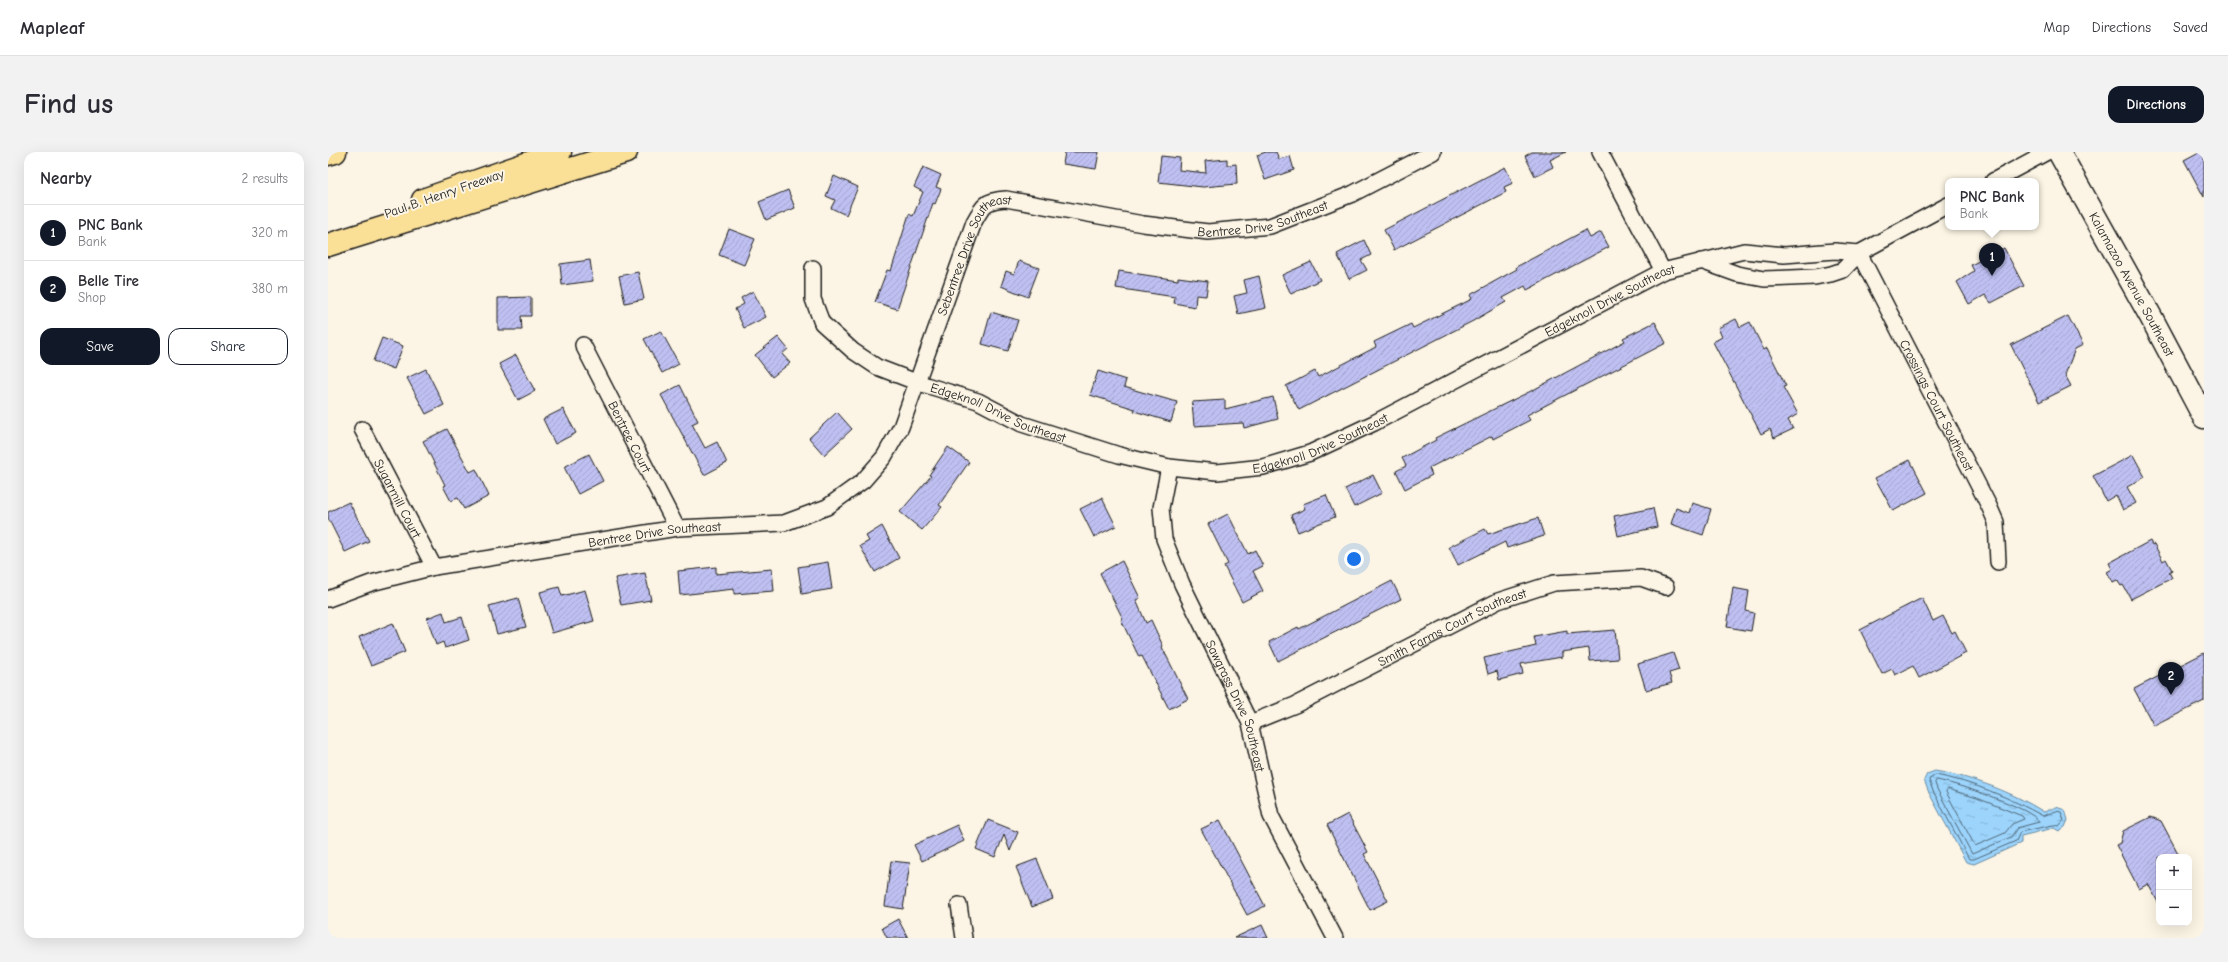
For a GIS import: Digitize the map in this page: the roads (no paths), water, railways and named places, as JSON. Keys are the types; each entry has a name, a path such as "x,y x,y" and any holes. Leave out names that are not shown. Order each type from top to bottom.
{"highway":[{"path":"328,154 335,152"},
{"name":"Paul B. Henry Freeway","path":"328,234 560,152"},
{"path":"328,246 626,152"}],"main road":[{"name":"Kalamazoo Avenue Southeast","path":"2059,152 2151,316 2204,417"}],"street":[{"name":"Bentree Drive Southeast","path":"1081,211 1143,224 1208,232 1270,226 1352,194 1433,152"},
{"path":"1600,152 1662,271"},
{"path":"1999,178 2047,152"},
{"name":"Sebentree Drive Southeast","path":"916,382 974,222 981,208 991,200 1006,199 1081,211"},
{"path":"1701,261 1737,274 1764,279 1815,277 1843,270 1859,253 1945,207"},
{"name":"Edgeknoll Drive Southeast","path":"813,268 813,299 822,322 853,351 877,367 916,382 978,401 1022,424 1119,455 1169,467 1217,472 1263,467 1310,453 1374,423 1662,271 1744,251 1784,255 1835,251 1859,253"},
{"name":"Crossings Court Southeast","path":"1859,253 1989,506 1996,522 1998,562"},
{"name":"Bentree Court","path":"583,345 677,528"},
{"name":"Bentree Drive Southeast","path":"328,599 371,583 434,567 677,528 784,523 828,507 863,481 884,457 901,427 916,382"},
{"name":"Sugarmill Court","path":"362,429 434,567"},
{"name":"Sawgrass Drive Southeast","path":"1169,467 1162,508 1164,539 1182,584 1250,724 1271,816 1335,938"},
{"name":"Smith Farms Court Southeast","path":"1250,724 1295,705 1498,601 1554,584 1641,578 1666,587"},
{"path":"959,905 964,938"}],"water":[{"path":"1935,771 1964,777 1992,786 2019,798 2044,812 2056,807 2065,810 2068,820 2065,827 2059,831 2054,828 2021,836 2021,843 1974,864 1966,862 1929,793 1924,780 1927,774"}],"place":[{"name":"PNC Bank","path":"1992,276"},
{"name":"Belle Tire","path":"2171,695"}]}
